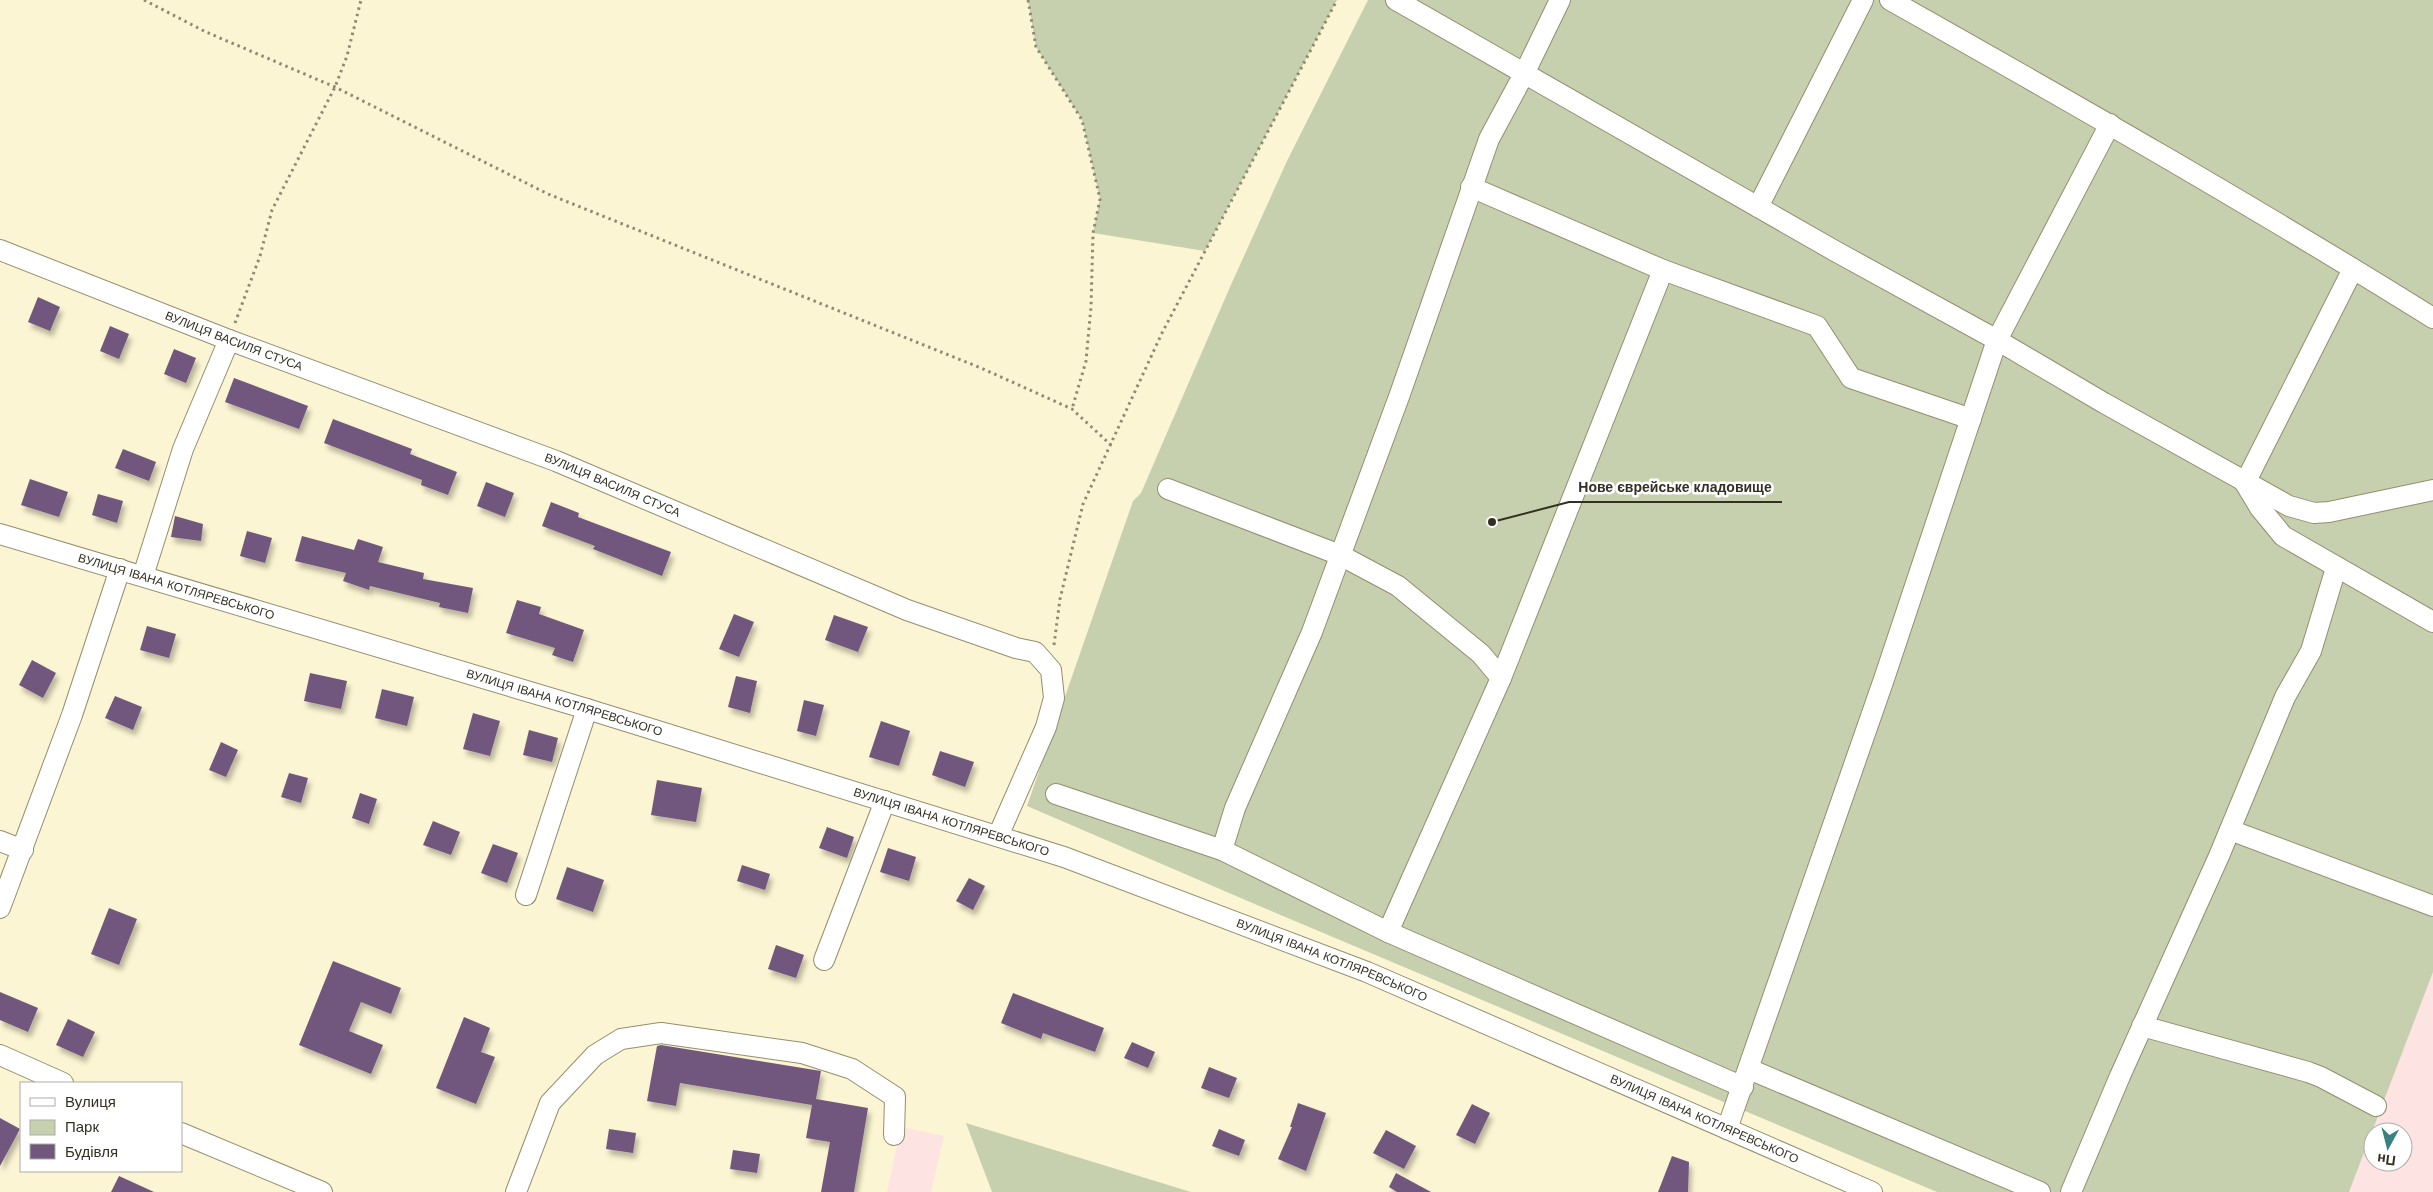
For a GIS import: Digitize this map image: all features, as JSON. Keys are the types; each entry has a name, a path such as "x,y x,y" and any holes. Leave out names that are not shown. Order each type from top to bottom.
{"street":[{"path":"1396,0 1758,208 1998,340 2245,483 2290,506 2314,512 2329,512 2433,490"},
{"path":"1222,850 1236,808 1312,632 1400,394 1489,138 1524,74 1560,0"},
{"path":"1758,208 1863,0"},
{"path":"1890,0 2110,124 2354,268 2433,318"},
{"path":"1727,1129 1998,340 2110,124"},
{"path":"1471,187 1663,270 1817,326 1850,378 1971,419"},
{"name":"ВУЛИЦЯ ВАСИЛЯ СТУСА","path":"0,250 229,340 556,460 907,610 1016,648 1035,652 1051,670"},
{"path":"2245,483 2354,268"},
{"path":"1388,932 1501,678 1663,270"},
{"path":"143,576 183,449 229,340"},
{"path":"2245,483 2260,508 2283,536 2433,622"},
{"path":"1168,490 1340,555 1398,586 1481,654 1501,678"},
{"name":"ВУЛИЦЯ ІВАНА КОТЛЯРЕВСЬКОГО","path":"0,534 587,709 1064,857 1367,972 1872,1192"},
{"path":"2071,1192 2142,1026 2230,830 2285,697 2311,651 2336,568"},
{"path":"0,908 72,715 120,569"},
{"path":"998,836 1046,727 1054,698 1051,670"},
{"path":"526,895 587,709"},
{"path":"1056,794 1222,850 1388,932 1746,1078 2040,1192"},
{"path":"824,960 885,801"},
{"path":"2230,830 2433,906"},
{"path":"0,841 23,850"},
{"path":"2142,1026 2321,1077 2376,1106"},
{"path":"516,1192 550,1103 594,1055 621,1039 661,1033 670,1034 802,1053 852,1070 896,1097 894,1135"},
{"path":"0,1054 61,1082"},
{"path":"182,1133 322,1192"}],"path":[{"path":"144,0 206,32 335,87 548,194 972,364 1072,409 1111,445"},
{"path":"229,340 260,256 272,210 335,87 354,34 361,0"},
{"path":"1028,0 1036,47 1082,120 1100,199 1093,233 1091,306 1086,361 1072,409"},
{"path":"1051,670 1060,599 1083,504 1162,333 1338,0"}],"shaded area":[{"path":"2433,972 2433,1192 2349,1192 2363,1154 2363,1172 2413,1172 2413,1122 2375,1122"},
{"path":"901,1127 944,1136 931,1192 887,1192"}],"green space":[{"path":"1028,0 1337,0 1205,251 1093,233 1100,199 1082,120 1036,47"},
{"path":"1368,0 2433,0 2433,972 2376,1122 2363,1122 2363,1155 2349,1192 1937,1192 1027,806 1133,501 1141,493 1287,161"},
{"path":"966,1123 1191,1192 992,1192"}],"building":[{"path":"38,297 60,307 50,331 28,322"},
{"path":"110,326 129,334 119,359 100,351"},
{"path":"174,349 196,358 186,383 164,374"},
{"path":"234,378 308,406 299,429 225,402"},
{"path":"333,419 412,449 410,454 457,472 448,495 421,485 422,480 324,443"},
{"path":"123,449 156,462 149,481 115,468"},
{"path":"30,479 68,492 59,517 21,505"},
{"path":"486,482 514,493 505,517 477,506"},
{"path":"98,494 123,501 117,523 92,515"},
{"path":"551,502 579,513 578,517 671,552 662,576 593,549 595,546 542,526"},
{"path":"175,516 203,524 201,541 171,537"},
{"path":"247,531 272,538 265,563 240,556"},
{"path":"302,536 354,550 358,539 383,547 378,562 424,573 423,579 473,588 468,613 439,607 440,603 370,586 369,590 343,581 346,573 295,561"},
{"path":"517,600 541,607 539,614 584,630 573,662 552,655 555,648 506,633"},
{"path":"734,614 754,622 739,657 719,649"},
{"path":"834,615 868,627 858,652 825,640"},
{"path":"147,626 176,634 169,658 140,650"},
{"path":"32,660 56,673 43,698 19,685"},
{"path":"310,673 347,681 341,709 304,701"},
{"path":"736,676 757,681 750,713 728,707"},
{"path":"382,689 414,697 407,726 375,718"},
{"path":"115,696 142,707 133,730 105,718"},
{"path":"804,700 824,705 816,736 797,731"},
{"path":"473,713 500,721 490,756 463,749"},
{"path":"881,721 910,731 899,766 869,757"},
{"path":"529,730 558,738 552,762 523,755"},
{"path":"221,742 238,750 226,777 209,770"},
{"path":"940,751 974,762 965,787 932,775"},
{"path":"289,773 308,778 301,803 281,797"},
{"path":"657,780 702,788 696,822 651,815"},
{"path":"360,793 377,799 369,824 352,818"},
{"path":"433,821 460,832 451,855 423,845"},
{"path":"827,827 854,837 847,858 819,848"},
{"path":"493,844 518,853 507,883 481,873"},
{"path":"888,848 916,857 909,881 880,872"},
{"path":"742,865 770,874 765,890 737,881"},
{"path":"567,867 604,880 593,912 556,899"},
{"path":"969,878 985,886 973,910 956,901"},
{"path":"109,908 137,919 119,965 91,954"},
{"path":"776,945 804,955 796,978 768,969"},
{"path":"333,961 401,988 391,1014 361,1002 349,1031 383,1045 371,1074 299,1045"},
{"path":"0,992 38,1008 28,1032 0,1020"},
{"path":"1013,993 1104,1028 1095,1052 1043,1033 1041,1039 1001,1023"},
{"path":"464,1017 490,1028 481,1052 495,1057 476,1104 436,1088"},
{"path":"68,1019 95,1032 83,1057 56,1045"},
{"path":"1132,1042 1155,1052 1148,1068 1124,1058"},
{"path":"661,1045 821,1071 816,1099 868,1108 854,1192 821,1192 830,1142 806,1138 812,1105 680,1083 676,1106 647,1101 657,1046"},
{"path":"1209,1067 1237,1078 1229,1098 1201,1088"},
{"path":"1298,1103 1326,1113 1306,1171 1278,1159 1292,1127 1290,1127"},
{"path":"1472,1104 1490,1113 1475,1144 1456,1135"},
{"path":"0,1118 20,1129 0,1166"},
{"path":"609,1129 636,1133 633,1153 606,1149"},
{"path":"1219,1129 1245,1140 1239,1156 1212,1146"},
{"path":"1386,1130 1416,1146 1404,1169 1373,1153"},
{"path":"733,1150 760,1154 757,1173 730,1169"},
{"path":"1672,1156 1689,1162 1688,1192 1658,1192"},
{"path":"1396,1173 1431,1192 1397,1192 1389,1187"},
{"path":"119,1176 154,1192 111,1192"}],"place":[{"name":"Нове єврейське кладовище","path":"1492,522"}]}
